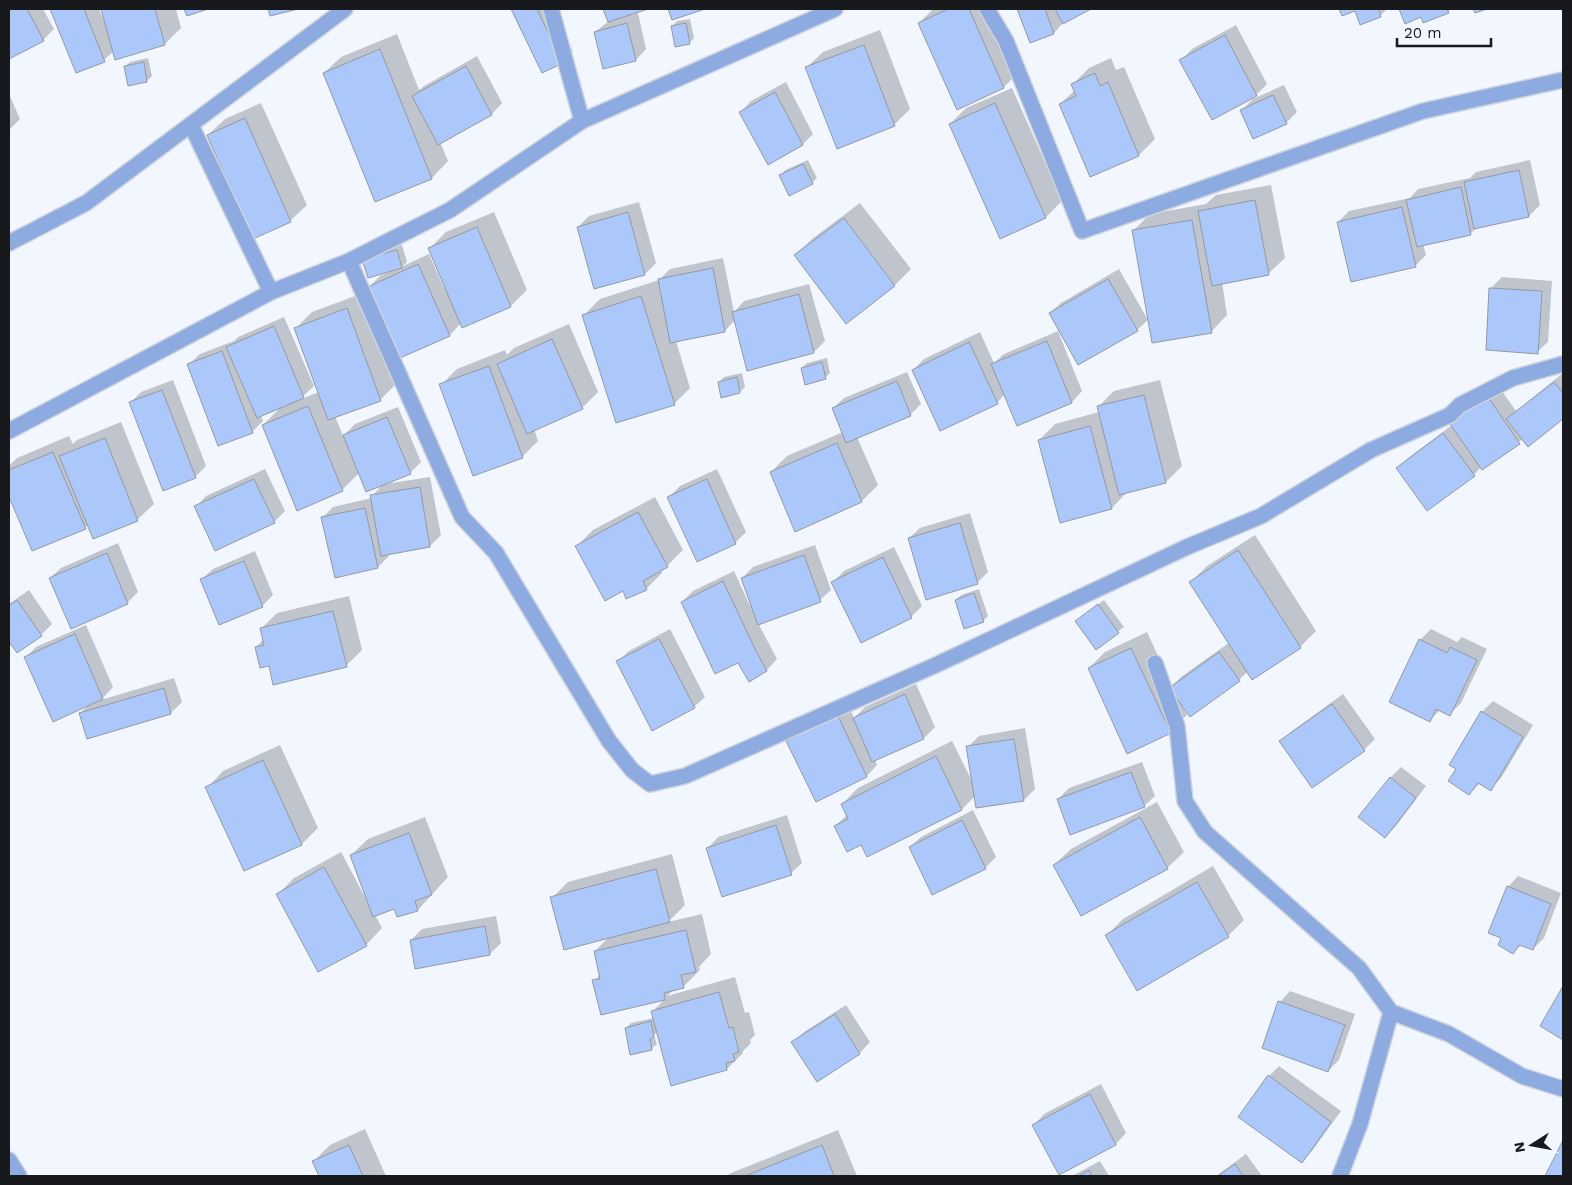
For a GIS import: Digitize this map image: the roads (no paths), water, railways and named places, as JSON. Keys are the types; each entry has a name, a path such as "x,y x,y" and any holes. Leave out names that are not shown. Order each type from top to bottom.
{"street":[{"path":"9,243 86,203 344,9"},
{"path":"550,9 582,121"},
{"path":"9,431 271,292 349,261 450,210 582,121 835,9"},
{"path":"987,9 1006,41 1082,231 1423,111 1563,80"},
{"path":"191,125 271,292"},
{"path":"349,261 462,517 496,553 609,741 632,770 650,784 684,776 938,664 1187,547 1261,516 1371,450 1450,415 1460,406 1513,378 1563,364"},
{"path":"1155,663 1177,726 1185,801 1205,832 1359,968 1391,1012 1449,1034 1522,1076 1563,1089"},
{"path":"1340,1176 1360,1124 1391,1012"},
{"path":"9,1160 19,1176"}]}
